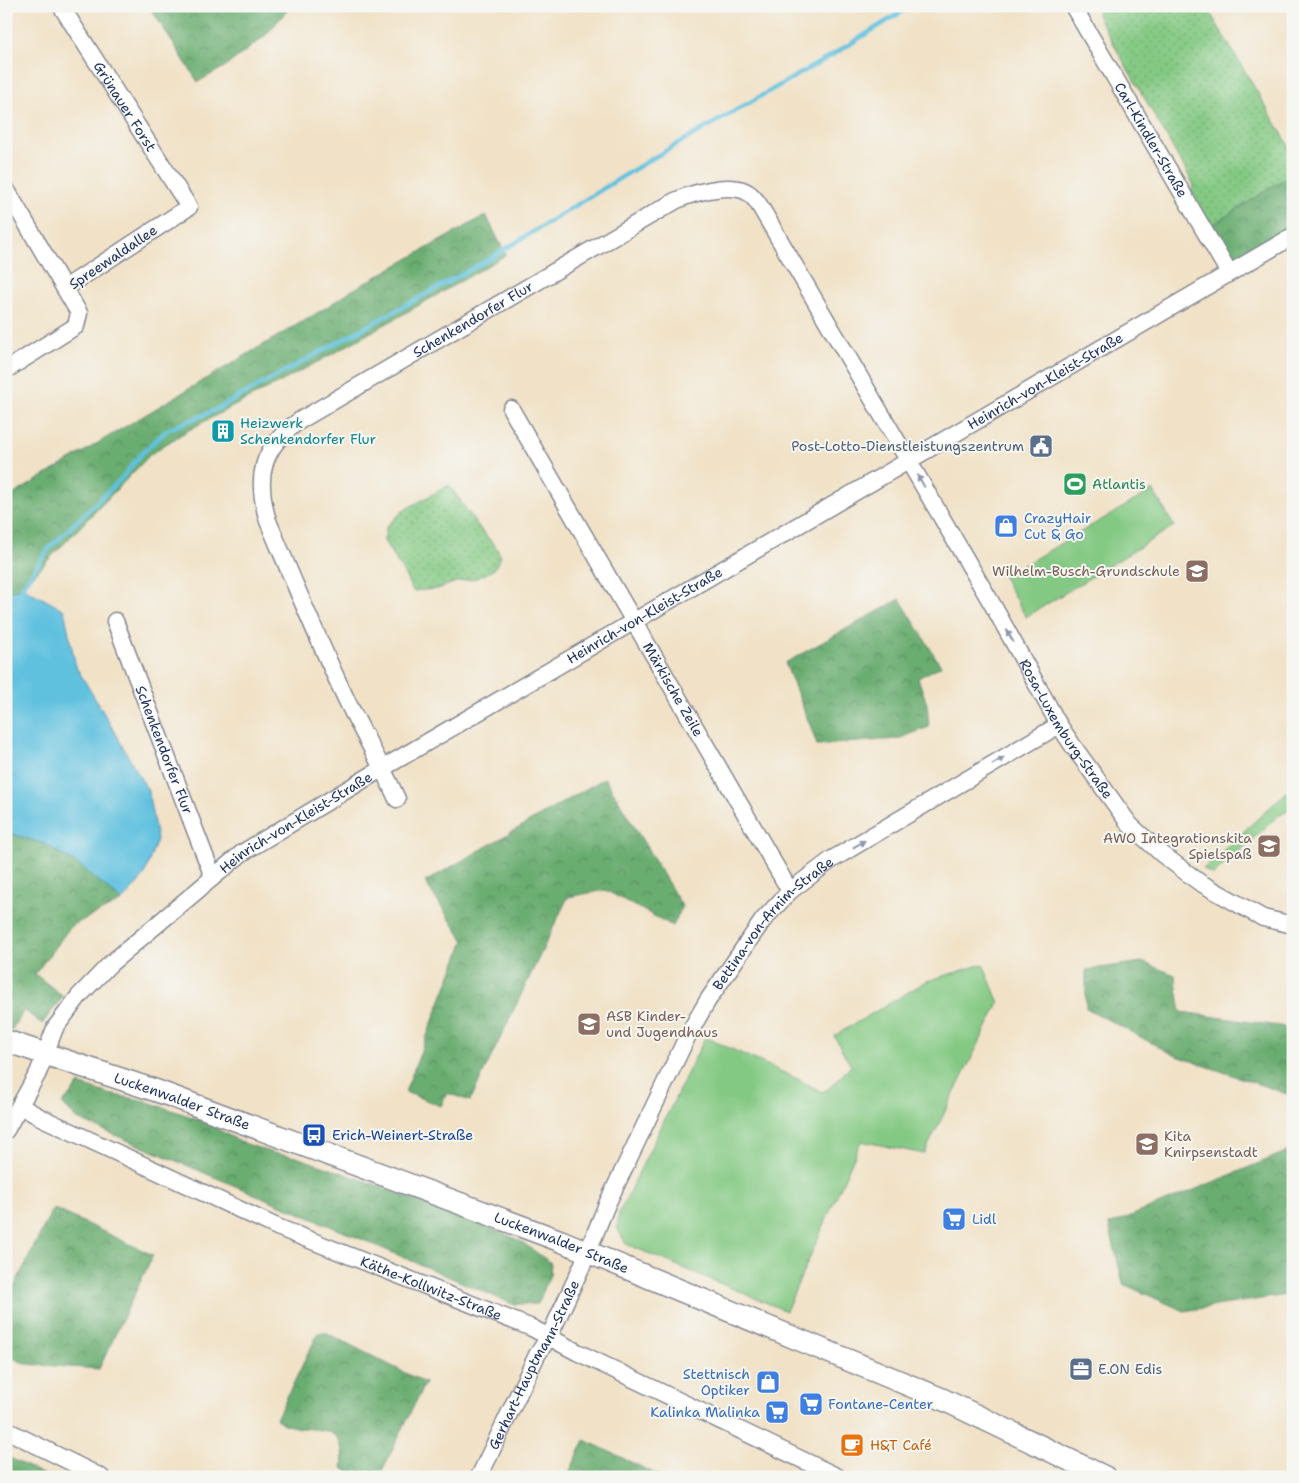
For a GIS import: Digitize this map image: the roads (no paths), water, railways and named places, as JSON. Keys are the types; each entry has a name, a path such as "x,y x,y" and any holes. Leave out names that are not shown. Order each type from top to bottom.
{"main road":[{"name":"Luckenwalder Straße","path":"6,1040 169,1095 589,1252 942,1399 1105,1477"}],"street":[{"name":"Grünauer Forst","path":"61,6 189,207"},
{"name":"Carl-Kindler-Straße","path":"1073,6 1230,273"},
{"name":"Schenkendorfer Flur","path":"397,799 327,658 268,520 263,502 262,472 269,453 282,435 299,421 675,201 694,194 736,188 746,191 756,200 909,462"},
{"path":"6,189 65,288"},
{"name":"Spreewaldallee","path":"6,370 76,326 79,312 65,288 189,207"},
{"name":"Heinrich-von-Kleist-Straße","path":"45,1054 61,1019 92,982 118,957 242,853 383,768 1293,236"},
{"name":"Märkische Zeile","path":"511,409 790,891"},
{"name":"Rosa-Luxemburg-Straße","path":"909,462 991,601 1059,725 1130,825 1162,854 1199,882 1256,914 1277,923 1293,925"},
{"name":"Schenkendorfer Flur","path":"114,621 213,877"},
{"name":"Bettina-von-Arnim-Straße","path":"589,1252 608,1204 701,1012 762,920 790,891 831,860 1059,725"},
{"path":"6,1130 38,1072 45,1054"},
{"name":"Käthe-Kollwitz-Straße","path":"20,1106 278,1227 532,1328 838,1477"},
{"name":"Gerhart-Hauptmann-Straße","path":"479,1477 589,1252"},
{"path":"6,1430 101,1477"}],"water":[{"path":"22,587 64,610 76,667 148,791 157,839 144,876 122,901 82,867 45,844 6,832 6,599 10,592"}],"waterway":[{"path":"22,587 50,547 122,478 141,454 167,430 213,411 484,262 648,161 834,54 911,6"}],"place":[{"name":"Heizwerk Schenkendorfer Flur","path":"223,431"},
{"name":"Post-Lotto-Dienstleistungszentrum","path":"1041,446"},
{"name":"Atlantis","path":"1075,484"},
{"name":"CrazyHair Cut & Go","path":"1006,526"},
{"name":"Wilhelm-Busch-Grundschule","path":"1197,571"},
{"name":"AWO Integrationskita Spielspaß","path":"1269,846"},
{"name":"ASB Kinder- und Jugendhaus","path":"589,1024"},
{"name":"Erich-Weinert-Straße","path":"314,1135"},
{"name":"Kita Knirpsenstadt","path":"1147,1144"},
{"name":"Lidl","path":"954,1219"},
{"name":"E.ON Edis","path":"1081,1369"},
{"name":"Stettnisch Optiker","path":"768,1382"},
{"name":"Fontane-Center","path":"811,1404"},
{"name":"Kalinka Malinka","path":"777,1412"},
{"name":"H&T Café","path":"852,1445"}]}
